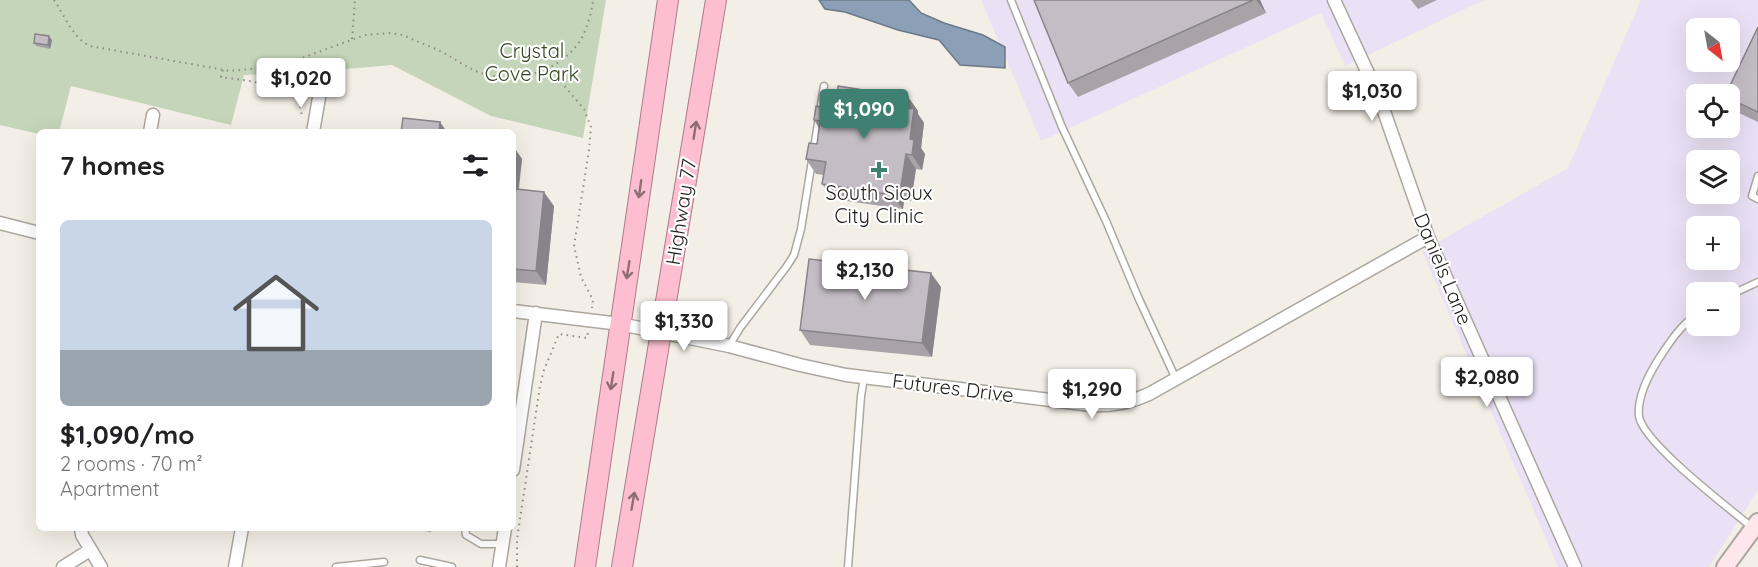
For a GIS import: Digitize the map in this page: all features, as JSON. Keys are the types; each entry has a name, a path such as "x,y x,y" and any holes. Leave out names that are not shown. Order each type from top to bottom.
{"highway":[{"path":"585,567 668,0"},
{"name":"Highway 77","path":"622,567 716,0"}],"main road":[{"path":"1725,567 1756,525"}],"street":[{"name":"Daniels Lane","path":"1334,0 1379,98 1428,237 1575,567"},
{"path":"314,129 320,92"},
{"path":"151,129 153,115"},
{"path":"0,223 36,232"},
{"name":"Futures Drive","path":"516,311 620,324 729,346 817,369 864,378 1102,406 1129,402 1149,394 1428,237"},
{"path":"517,418 519,384 536,313"},
{"path":"81,531 101,567"},
{"path":"235,567 241,531"},
{"path":"499,567 504,531"},
{"path":"63,567 90,550"}],"lane":[{"path":"1011,0 1062,127 1176,379"},
{"path":"729,346 794,255 801,229 824,86"},
{"path":"1758,176 1752,196 1758,199"},
{"path":"1740,290 1758,282"},
{"path":"1686,324 1674,335 1650,372 1640,401 1639,418 1650,437 1677,464 1756,525"},
{"path":"848,567 864,378"},
{"path":"465,531 466,535 481,544 502,544"},
{"path":"420,560 452,567"},
{"path":"336,567 384,562"}],"path":[{"path":"54,0 76,36 90,45 223,70 280,66 352,39 389,33 403,35 484,74 513,79 549,68 573,50 585,33 593,0"},
{"path":"352,39 355,0"},
{"path":"223,70 221,77 271,84 293,95 298,99 302,117"}],"shaded area":[{"path":"981,0 1484,0 1345,66 1321,13 1041,141"},
{"path":"1641,0 1758,0 1758,490 1709,567 1558,567 1422,251 1568,168"}],"green space":[{"name":"Crystal Cove Park","path":"0,0 606,0 583,138 491,116 392,65 244,75 231,125 71,86 60,129 36,129 36,133 0,125"}],"water":[{"path":"819,0 909,0 921,13 983,35 1005,47 1005,68 960,65 939,40 898,30 845,12 825,9"}],"building":[{"path":"1034,0 1253,0 1068,83"},
{"path":"1758,27 1758,112 1740,104 1740,84 1731,84 1737,72 1740,72 1740,65"},
{"path":"35,34 49,36 48,45 34,43"},
{"path":"838,86 908,97 907,108 914,109 910,139 914,140 912,155 906,154 901,186 894,185 892,195 822,184 826,162 806,159 809,143 817,144 820,121 814,120 816,106 835,109"},
{"path":"403,118 440,122 439,129 401,129"},
{"path":"516,189 544,192 536,271 516,269"},
{"path":"809,259 931,273 922,343 800,330"}],"place":[{"name":"South Sioux City Clinic","path":"879,170"}]}
